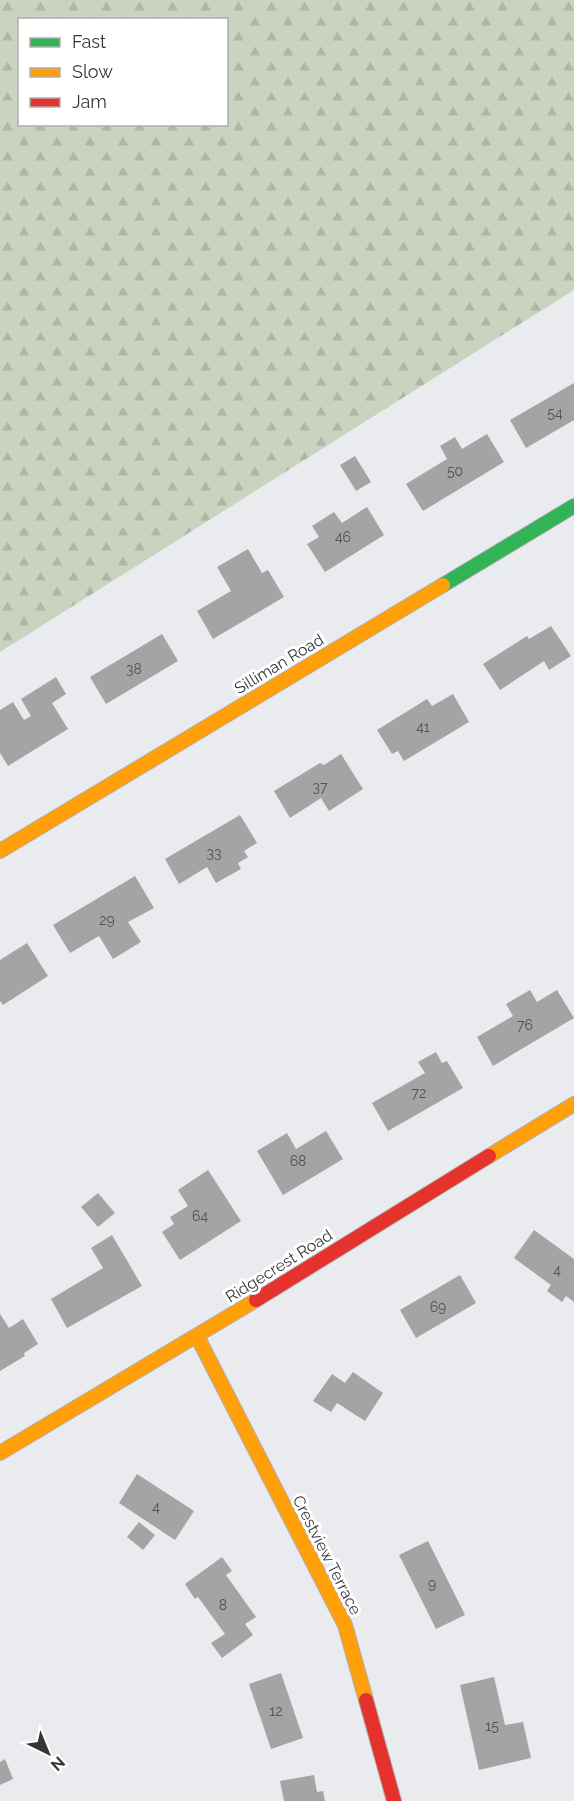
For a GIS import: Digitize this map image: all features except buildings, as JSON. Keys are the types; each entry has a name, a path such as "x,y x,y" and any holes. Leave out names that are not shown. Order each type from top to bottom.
{"street":[{"name":"Silliman Road","path":"0,851 574,506"},
{"name":"Ridgecrest Road","path":"0,1453 196,1336 574,1104"},
{"name":"Crestview Terrace","path":"196,1336 345,1625 394,1801"}],"green space":[{"path":"0,0 574,0 574,290 0,652"}],"traffic: fast":[{"path":"443,585 574,506"}],"traffic: slow":[{"path":"0,851 443,585"},
{"path":"489,1156 574,1104"},
{"path":"0,1453 256,1300"},
{"path":"197,1336 345,1625 366,1700"}],"traffic: jam":[{"path":"256,1300 489,1156"},
{"path":"366,1700 394,1801"}]}
